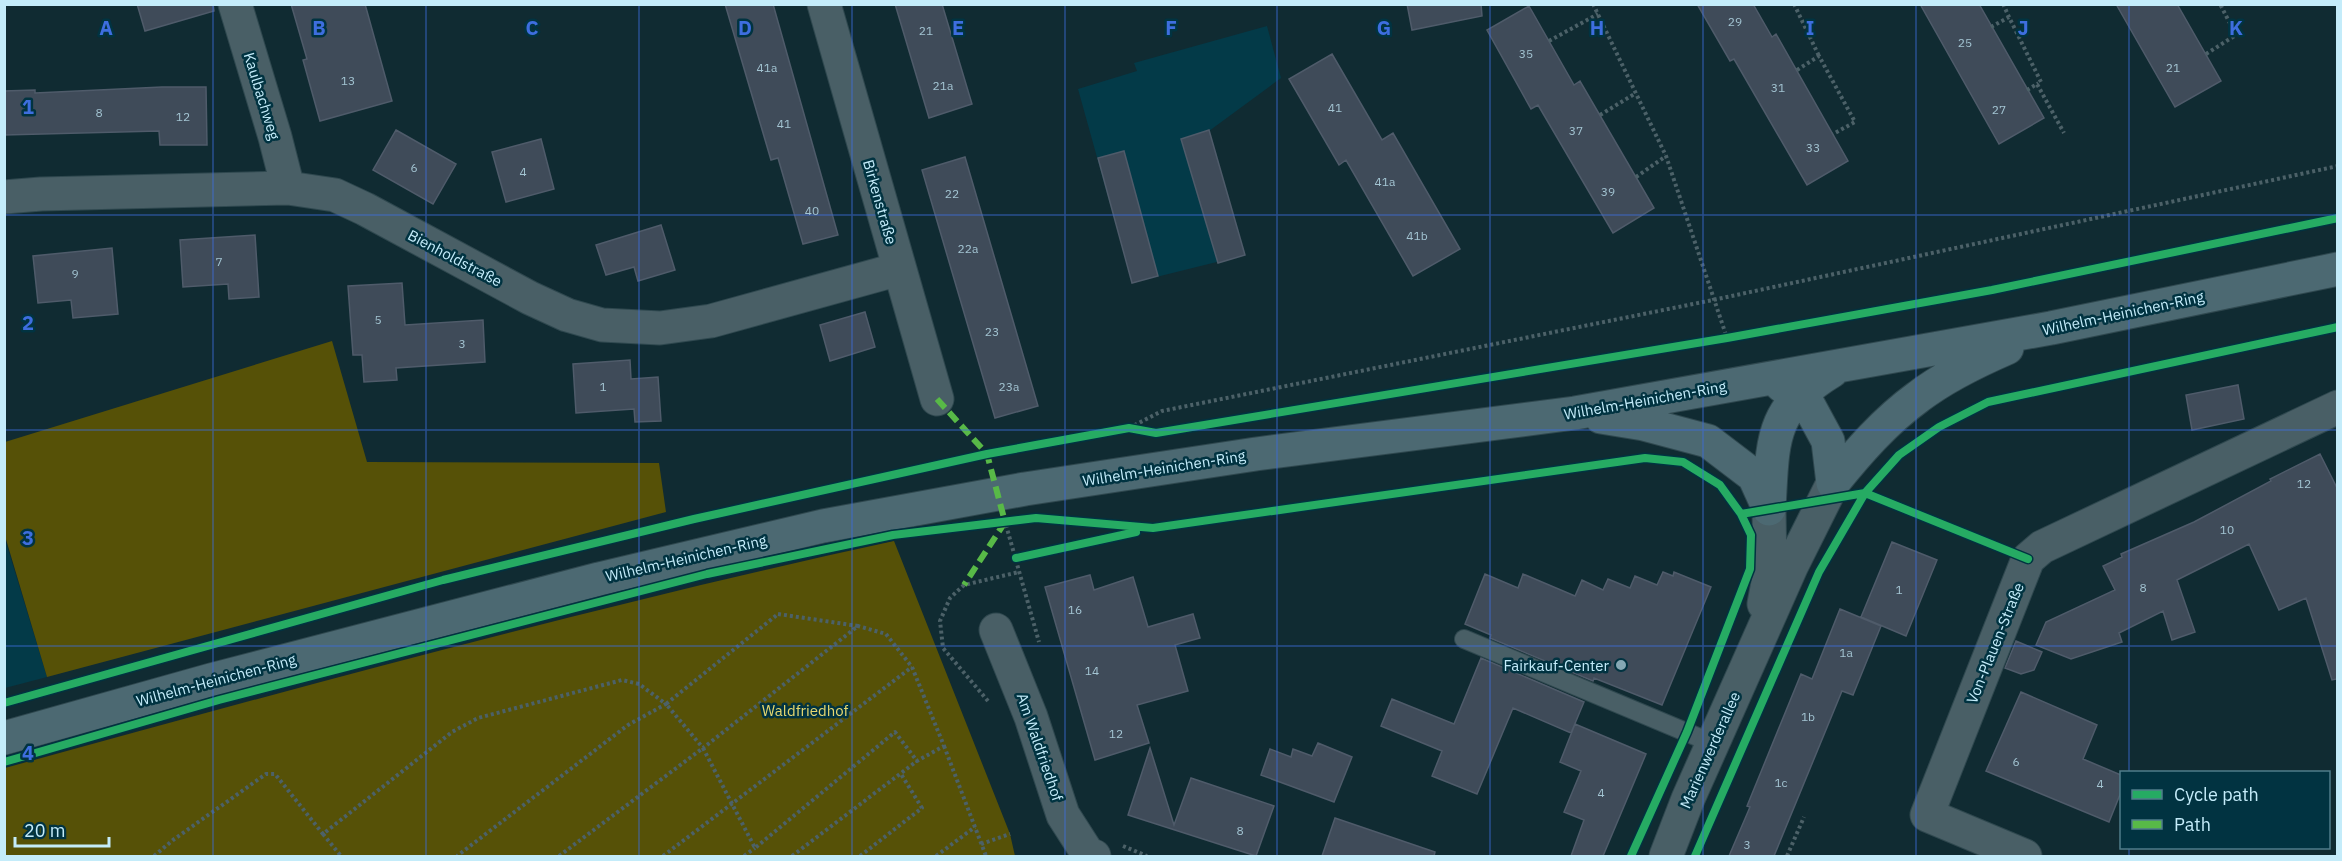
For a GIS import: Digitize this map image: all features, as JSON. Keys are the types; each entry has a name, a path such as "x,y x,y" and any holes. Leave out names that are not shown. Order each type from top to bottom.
{"main road":[{"name":"Wilhelm-Heinichen-Ring","path":"4,738 211,680 599,579 823,526 1025,489 1245,456 1785,387 1839,366 2051,328 2337,269"},
{"path":"1833,483 1864,444 1918,396 1980,360 2051,328"},
{"path":"1769,509 1773,449 1785,387 1808,404 1828,441 1833,483"},
{"path":"1575,413 1644,424 1708,441 1754,476 1769,509"}],"street":[{"name":"Kaulbachweg","path":"235,4 288,188"},
{"name":"Birkenstraße","path":"824,4 937,399"},
{"name":"Bienholdstraße","path":"4,197 41,194 288,188 335,195 530,298 567,315 602,325 660,328 711,321 899,269"},
{"name":"Von-Plauen-Straße","path":"2025,856 1927,815 2028,560 2043,547 2337,407"},
{"name":"Marienwerderallee","path":"1666,856 1712,743 1792,565 1833,483"},
{"name":"Marienwerderallee","path":"1757,644 1770,572 1769,509"},
{"name":"Am Waldfriedhof","path":"996,630 1031,717 1063,815 1088,854 1094,856"}],"lane":[{"path":"1464,639 1712,743"}],"path":[{"path":"1593,4 1666,156 1727,338"},
{"path":"1794,4 1855,122 1833,134"},
{"path":"2003,4 2041,82 2027,90"},
{"path":"2205,54 2236,35 2220,4"},
{"path":"1549,41 1598,14"},
{"path":"1991,27 2009,17"},
{"path":"1797,70 1819,56"},
{"path":"2037,84 2064,134"},
{"path":"1600,115 1636,93"},
{"path":"1636,177 1666,156"},
{"path":"1129,428 1162,411 1713,300 2337,166"},
{"path":"1715,340 1738,336"},
{"path":"1129,428 1147,431"},
{"path":"1005,522 1019,572"},
{"path":"964,585 996,630"},
{"path":"457,856 628,725 666,704 778,614 858,626 886,634 912,667 986,856"},
{"path":"560,856 703,748 858,626"},
{"path":"663,856 912,667"},
{"path":"323,834 452,732 478,718 622,680 639,684 666,704 703,748 754,848"},
{"path":"744,856 895,732 917,762"},
{"path":"792,856 917,762 944,746"},
{"path":"154,856 266,774 275,774 341,856"},
{"path":"860,856 922,808 901,774"},
{"path":"1786,856 1804,817"},
{"path":"936,856 975,827"},
{"path":"981,844 1010,834"}],"shaded area":[{"path":"1267,26 1281,78 1209,131 1245,255 1132,283 1078,89 1137,71 1134,63"},
{"path":"4,536 47,677 5,688 4,688"}],"green space":[{"path":"332,341 367,462 659,463 666,512 47,677 5,536 5,442"},
{"name":"Waldfriedhof","path":"894,541 1010,834 1015,856 5,856 5,768 559,620"}],"building":[{"path":"137,4 213,4 214,11 145,31"},
{"path":"291,4 365,4 392,101 320,121 303,60 307,59"},
{"path":"725,4 773,4 838,235 803,244 778,158 771,160"},
{"path":"895,4 942,4 972,104 929,118"},
{"path":"1407,4 1481,4 1482,16 1412,30"},
{"path":"1697,4 1753,4 1772,37 1776,34 1848,161 1807,185 1734,59 1730,61"},
{"path":"1920,4 1979,4 2044,118 1999,144"},
{"path":"2116,4 2177,4 2221,81 2175,107"},
{"path":"1529,6 1574,85 1580,81 1654,208 1613,233 1538,105 1531,109 1487,30"},
{"path":"1332,54 1382,140 1393,133 1460,249 1413,276 1346,160 1339,165 1289,79"},
{"path":"206,87 207,145 160,145 159,131 4,135 4,91 35,90 35,93"},
{"path":"396,130 456,164 433,204 373,170"},
{"path":"1209,130 1245,255 1218,263 1181,139"},
{"path":"541,139 554,189 506,202 492,152"},
{"path":"1124,151 1158,276 1132,283 1098,158"},
{"path":"965,157 1038,406 995,418 922,170"},
{"path":"661,225 675,270 638,281 634,267 606,275 596,245"},
{"path":"255,235 259,297 229,299 228,284 183,287 180,240"},
{"path":"112,248 118,314 73,318 71,300 38,303 33,256"},
{"path":"402,283 405,325 483,320 485,362 396,368 397,380 364,382 362,355 353,355 348,286"},
{"path":"865,312 875,347 830,361 820,325"},
{"path":"630,360 631,379 658,377 661,421 635,422 634,409 576,413 573,364"},
{"path":"2238,385 2244,419 2192,430 2186,395"},
{"path":"2320,454 2337,488 2337,679 2332,680 2306,598 2279,610 2249,544 2177,580 2195,632 2172,640 2163,611 2119,633 2122,642 2071,659 2036,645 2046,622 2115,590 2103,566 2122,557 2121,554 2194,522"},
{"path":"1892,542 1937,560 1906,636 1861,617"},
{"name":"Fairkauf-Center","path":"1663,572 1673,576 1674,572 1711,587 1662,705 1594,678 1593,681 1490,638 1491,635 1465,624 1485,574 1518,588 1523,574 1575,596 1582,580 1603,590 1608,579 1630,588 1635,576 1657,585"},
{"path":"1090,575 1094,590 1133,577 1148,627 1193,614 1200,638 1175,645 1188,691 1137,705 1149,743 1095,760 1045,587"},
{"path":"1840,609 1881,626 1853,695 1842,691 1774,856 1729,856 1801,674 1812,679"},
{"path":"2016,641 2042,652 2034,670 2021,674 2005,668"},
{"path":"1481,658 1584,702 1571,733 1513,708 1477,794 1432,776 1442,751 1381,726 1392,699 1454,724"},
{"path":"2021,692 2097,725 2083,759 2120,775 2120,794 2109,822 1986,771"},
{"path":"1575,724 1646,754 1603,856 1571,856 1584,820 1564,812 1581,771 1560,762"},
{"path":"1318,743 1352,757 1334,802 1261,775 1270,749 1291,757 1293,749 1312,756"},
{"path":"1150,748 1174,825 1191,778 1274,806 1256,856 1128,815"},
{"path":"1335,818 1435,852 1434,856 1322,856"}],"marked path":[{"path":"937,399 987,454 1005,522 964,585"}],"cycle path":[{"path":"4,703 443,580 694,519 987,454 1129,428 1156,433 1727,338 1992,290 2338,218"},
{"path":"4,762 219,700 707,574 893,535 1036,518 1153,528 1645,458 1683,462 1720,485 1741,514 1865,493 1899,455 1939,427 1988,402 2338,327"},
{"path":"1695,856 1819,572 1865,493 2028,559"},
{"path":"1631,856 1687,732 1750,569 1751,535 1741,514"},
{"path":"1016,558 1136,532"}],"place":[{"name":"Fairkauf-Center","path":"1621,665"}]}
